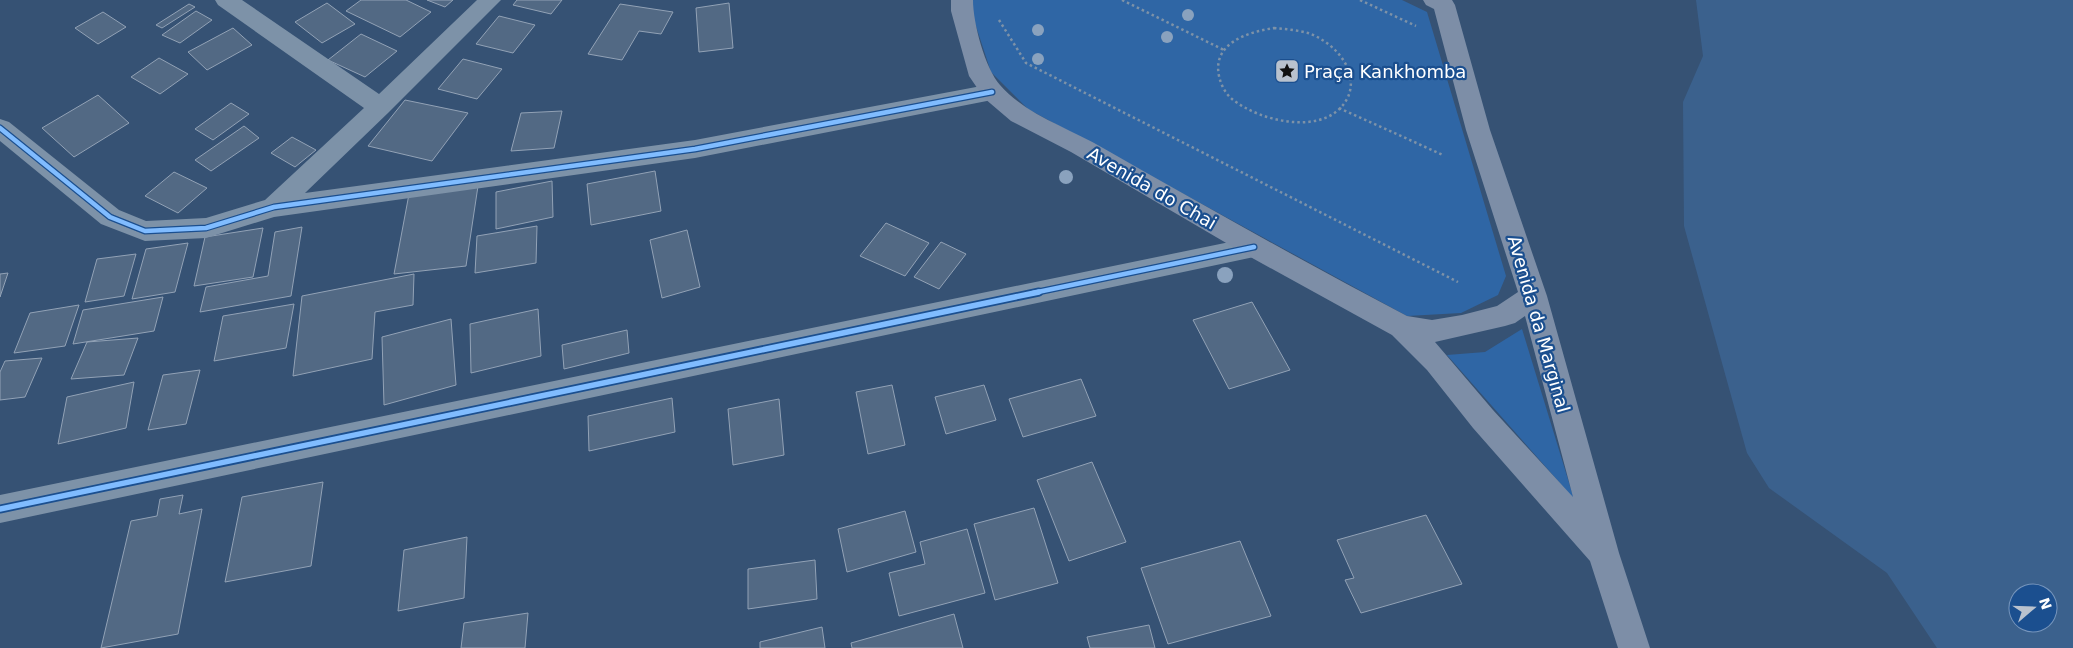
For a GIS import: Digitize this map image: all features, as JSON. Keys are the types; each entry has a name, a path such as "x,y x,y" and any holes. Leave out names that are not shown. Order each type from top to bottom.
{"main road":[{"name":"Avenida do Chai","path":"962,0 962,11 981,76 992,92 1020,115 1080,146 1254,247 1402,327"},
{"name":"Avenida da Marginal","path":"1441,2 1478,130 1533,296 1603,553 1634,648"},
{"path":"1402,327 1432,331 1462,326 1505,314 1533,296"},
{"path":"1402,327 1437,362 1483,419 1603,553"}],"street":[{"path":"226,0 380,107"},
{"path":"274,207 490,0"},
{"path":"0,128 110,217 145,231 206,228 274,207 695,149 992,92"},
{"path":"0,509 1254,247"}],"path":[{"path":"1122,0 1224,50"},
{"path":"1360,0 1416,26"},
{"path":"997,18 1026,63 1458,282"},
{"path":"1274,28 1296,30 1317,37 1335,48 1346,62 1352,78 1349,94 1339,108 1323,117 1303,122 1281,122 1260,117 1241,107 1226,94 1219,79 1218,64 1224,50 1236,38 1254,31 1274,28"},
{"path":"1339,108 1443,154"}],"shaded area":[{"path":"972,0 1402,0 1427,12 1506,276 1498,295 1461,313 1407,316 1028,109 991,72 972,14"},
{"path":"1696,0 2073,0 2073,648 1937,648 1887,573 1769,488 1747,453 1684,226 1683,102 1703,56"},
{"path":"1522,329 1574,499 1447,355 1485,352"}],"building":[{"path":"361,0 406,0 431,12 400,37 346,11"},
{"path":"427,0 453,0 445,7"},
{"path":"517,0 562,0 551,14 513,5"},
{"path":"327,3 355,24 322,43 295,22"},
{"path":"729,3 733,48 699,52 696,8"},
{"path":"189,4 195,7 162,28 156,25"},
{"path":"620,4 673,12 661,34 639,31 622,60 588,54"},
{"path":"196,11 212,20 180,43 162,35"},
{"path":"103,12 126,27 98,44 75,28"},
{"path":"499,16 535,25 513,53 476,44"},
{"path":"233,28 252,45 207,70 188,52"},
{"path":"361,34 397,51 365,77 328,60"},
{"path":"159,58 188,74 160,94 131,77"},
{"path":"463,59 502,69 477,99 438,89"},
{"path":"98,95 129,123 74,157 42,128"},
{"path":"405,100 468,113 432,161 368,146"},
{"path":"231,103 249,114 213,140 195,129"},
{"path":"562,111 554,148 511,151 521,113"},
{"path":"244,126 259,138 211,171 195,160"},
{"path":"292,137 316,150 295,167 271,153"},
{"path":"655,171 661,211 591,225 587,184"},
{"path":"174,172 207,188 178,213 145,196"},
{"path":"552,181 553,217 496,229 496,192"},
{"path":"478,186 466,266 394,274 409,194"},
{"path":"886,223 929,243 905,276 860,256"},
{"path":"537,226 536,263 475,273 477,236"},
{"path":"302,227 291,296 200,312 206,287 268,276 275,232"},
{"path":"263,228 253,277 194,286 205,237"},
{"path":"687,230 700,287 662,298 650,240"},
{"path":"941,242 966,254 939,289 914,277"},
{"path":"188,243 175,292 132,299 146,249"},
{"path":"136,254 124,296 85,302 97,259"},
{"path":"8,273 0,297 0,274"},
{"path":"414,274 413,305 375,312 372,359 293,376 302,296"},
{"path":"163,297 154,331 73,344 83,310"},
{"path":"1252,302 1290,370 1229,389 1193,320"},
{"path":"294,304 286,348 214,361 223,316"},
{"path":"79,305 65,346 14,353 30,313"},
{"path":"538,309 541,356 471,373 470,324"},
{"path":"451,319 456,385 384,405 382,337"},
{"path":"627,330 629,353 564,369 562,345"},
{"path":"138,338 124,375 71,379 87,342"},
{"path":"42,358 25,397 0,400 0,372 5,361"},
{"path":"200,370 186,424 148,430 163,375"},
{"path":"1081,379 1096,416 1023,437 1009,399"},
{"path":"134,382 126,428 58,444 67,397"},
{"path":"892,385 905,445 868,454 856,392"},
{"path":"984,385 996,420 946,434 935,397"},
{"path":"672,398 675,432 589,451 588,416"},
{"path":"779,399 784,455 733,465 728,409"},
{"path":"1092,462 1126,542 1069,561 1037,480"},
{"path":"323,482 311,566 225,582 242,497"},
{"path":"183,495 179,514 202,509 178,634 101,648 131,521 157,516 160,499"},
{"path":"1034,508 1058,583 995,600 974,524"},
{"path":"905,511 916,552 847,572 838,529"},
{"path":"1426,515 1462,584 1361,613 1345,580 1354,578 1337,540"},
{"path":"967,529 985,593 899,616 889,573 925,564 920,542"},
{"path":"467,537 464,598 398,611 404,550"},
{"path":"1240,541 1271,616 1168,644 1141,568"},
{"path":"815,560 817,599 748,609 748,569"},
{"path":"528,613 525,648 461,648 464,623"},
{"path":"954,614 963,648 852,648 851,643"},
{"path":"1149,625 1155,648 1090,648 1087,637"},
{"path":"822,627 825,648 760,648 760,642"}],"cycle path":[{"path":"0,128 110,217 145,231 206,228 274,207 695,149 992,92"},
{"path":"0,509 1254,247"}],"place":[{"name":"Praça Kankhomba","path":"1287,71"}]}
